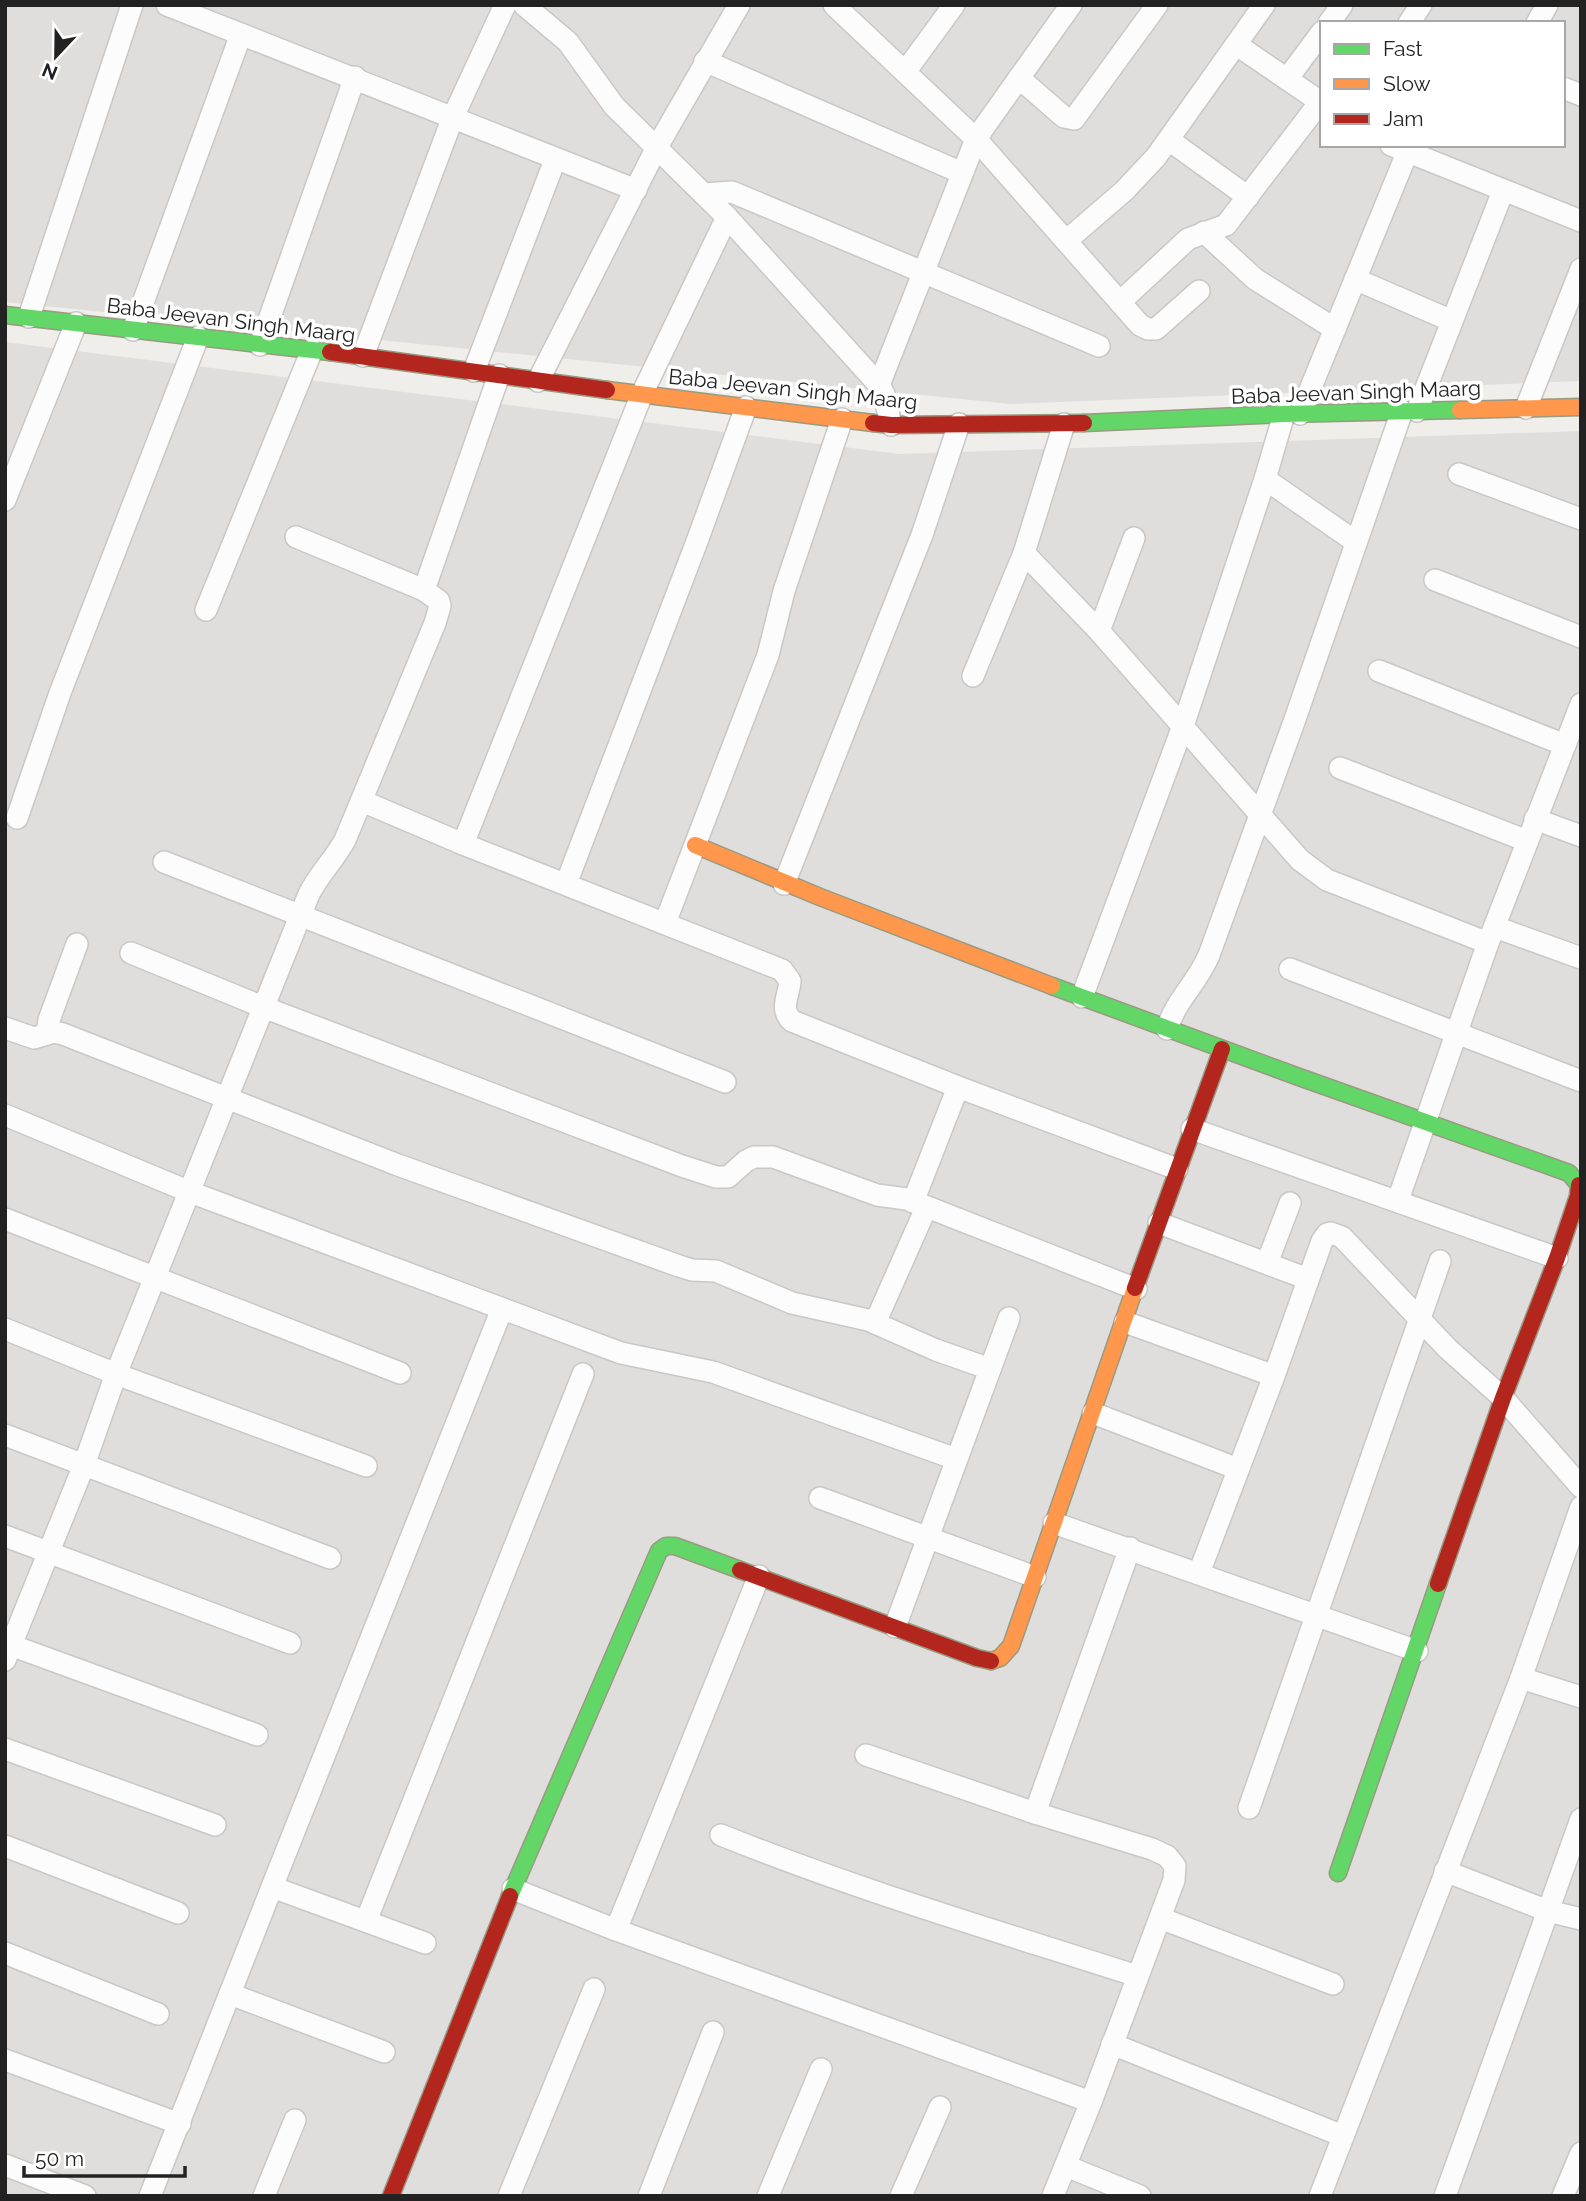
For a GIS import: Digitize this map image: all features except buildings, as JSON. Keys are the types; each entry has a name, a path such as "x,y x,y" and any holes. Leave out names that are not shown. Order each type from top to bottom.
{"street":[{"path":"29,317 132,5"},
{"path":"167,5 636,190"},
{"path":"363,356 453,117 505,5"},
{"path":"523,5 568,42 614,106 727,217 879,385 884,394 891,425"},
{"path":"538,381 657,147 739,5"},
{"path":"905,72 954,5"},
{"path":"879,385 977,140 1071,5"},
{"path":"1019,78 1064,117 1074,119 1157,5"},
{"path":"1066,241 1125,191 1169,140 1264,5"},
{"path":"1330,21 1342,5"},
{"path":"1410,21 1421,5"},
{"path":"1538,21 1547,5"},
{"path":"839,7 977,140 1140,325 1156,329 1199,291"},
{"path":"133,330 241,34"},
{"path":"1287,79 1320,35"},
{"path":"1237,45 1320,101"},
{"path":"705,61 962,173"},
{"path":"260,345 355,77"},
{"path":"1121,302 1178,246 1204,232 1226,225 1320,103"},
{"path":"1169,140 1248,197"},
{"path":"1082,997 1182,726 1265,479 1292,414 1335,329 1399,149 1581,222"},
{"path":"474,371 555,160"},
{"path":"1167,1029 1173,1011 1203,968 1294,722 1356,542 1410,411 1452,321 1503,191"},
{"path":"704,194 732,192 1099,346"},
{"path":"463,844 642,394 727,217"},
{"path":"1204,232 1255,279 1335,329"},
{"path":"1526,408 1581,269"},
{"path":"1355,279 1452,321"},
{"name":"Baba Jeevan Singh Maarg","path":"5,315 363,356 538,381 891,425 1063,424 1292,414 1581,407"},
{"path":"5,500 76,323"},
{"path":"17,818 60,693 198,337"},
{"path":"206,610 312,350"},
{"path":"424,590 499,375"},
{"path":"566,884 746,407"},
{"path":"665,922 768,655 784,591 842,419"},
{"path":"973,676 1024,553 1063,424"},
{"path":"784,884 922,535 959,425"},
{"path":"1459,474 1581,519"},
{"path":"1265,479 1356,542"},
{"path":"257,1735 7,1649 50,1552 116,1374 300,916 315,881 338,853 362,801 439,613 439,601 424,590 296,537"},
{"path":"1099,631 1134,538"},
{"path":"1024,553 1099,631 1300,860 1327,880 1491,935 1581,958"},
{"path":"1435,580 1581,637"},
{"path":"1379,671 1565,745"},
{"path":"1398,1200 1491,935 1535,819 1580,712"},
{"path":"1340,768 1527,841"},
{"path":"362,801 463,844 782,970 790,981 784,1009 786,1016 792,1021 1177,1169"},
{"path":"1535,819 1581,836"},
{"path":"695,845 784,884 1082,997 1424,1123 1569,1173 1577,1179 1580,1186 1578,1196 1557,1258 1503,1398 1338,1872"},
{"path":"164,862 725,1082"},
{"path":"47,1034 48,1020 77,944"},
{"path":"131,953 264,1007 682,1166 716,1177 728,1177 746,1161 762,1156 773,1157 877,1195 900,1197 1136,1289"},
{"path":"1290,969 1581,1080"},
{"path":"5,1028 34,1038 47,1034 63,1034 398,1165 650,1256 692,1270 716,1271 800,1306 875,1323 936,1350 989,1369"},
{"path":"391,2196 513,1889 659,1551 666,1546 675,1546 993,1662 1002,1659 1011,1646 1177,1169 1222,1049"},
{"path":"875,1323 919,1205 958,1087"},
{"path":"5,1115 190,1192 634,1357 713,1372 956,1459"},
{"path":"1192,1129 1557,1258"},
{"path":"1267,1263 1290,1203"},
{"path":"5,1219 400,1373"},
{"path":"1159,1223 1308,1279"},
{"path":"1199,1573 1324,1237 1331,1233 1336,1234 1503,1398 1581,1487"},
{"path":"1249,1808 1440,1261"},
{"path":"150,2196 502,1309"},
{"path":"895,1627 1009,1318"},
{"path":"1125,1322 1274,1376"},
{"path":"5,1329 116,1374 366,1466"},
{"path":"366,1921 583,1374"},
{"path":"1093,1413 1238,1469"},
{"path":"5,1435 330,1559"},
{"path":"820,1498 1035,1577"},
{"path":"1320,2196 1521,1678 1581,1507"},
{"path":"1054,1523 1417,1651"},
{"path":"5,1535 290,1643"},
{"path":"1035,1813 1130,1548"},
{"path":"617,1930 759,1576"},
{"path":"1521,1678 1581,1697"},
{"path":"5,1749 215,1825"},
{"path":"866,1755 1035,1813 1152,1849 1167,1856 1175,1866 1174,1880 1160,1918 1053,2196"},
{"path":"1445,2196 1581,1819"},
{"path":"721,1835 847,1883 1137,1976"},
{"path":"5,1846 178,1913"},
{"path":"1445,1871 1548,1911 1581,1919"},
{"path":"272,1887 425,1943"},
{"path":"513,1889 617,1930 1091,2102"},
{"path":"1160,1918 1332,1984"},
{"path":"5,1953 158,2014"},
{"path":"509,2196 594,1989"},
{"path":"230,1994 384,2052"},
{"path":"655,2194 713,2032"},
{"path":"1112,2044 1343,2136"},
{"path":"5,2060 180,2124"},
{"path":"768,2196 821,2069"},
{"path":"901,2196 940,2107"},
{"path":"264,2196 295,2120"},
{"path":"1563,2196 1581,2153"},
{"path":"5,2165 85,2196"},
{"path":"1066,2166 1140,2196"}],"shaded area":[{"path":"5,5 1581,5 1581,381 1010,404 5,302"},
{"path":"5,342 900,454 1581,431 1581,2196 5,2196"}],"traffic: fast":[{"path":"5,315 330,352"},
{"path":"1084,423 1460,410"},
{"path":"1052,986 1569,1173 1579,1185"},
{"path":"510,1896 659,1551 666,1546 675,1546 740,1570"},
{"path":"1338,1873 1438,1584"}],"traffic: slow":[{"path":"607,390 873,423"},
{"path":"1460,410 1581,407"},
{"path":"695,845 820,897 1052,986"},
{"path":"991,1661 1000,1658 1011,1646 1135,1288"}],"traffic: jam":[{"path":"330,352 607,390"},
{"path":"873,423 1084,423"},
{"path":"1135,1288 1222,1049"},
{"path":"1438,1584 1503,1398 1557,1258 1578,1196 1579,1185"},
{"path":"740,1570 991,1661"},
{"path":"391,2196 510,1896"}]}
